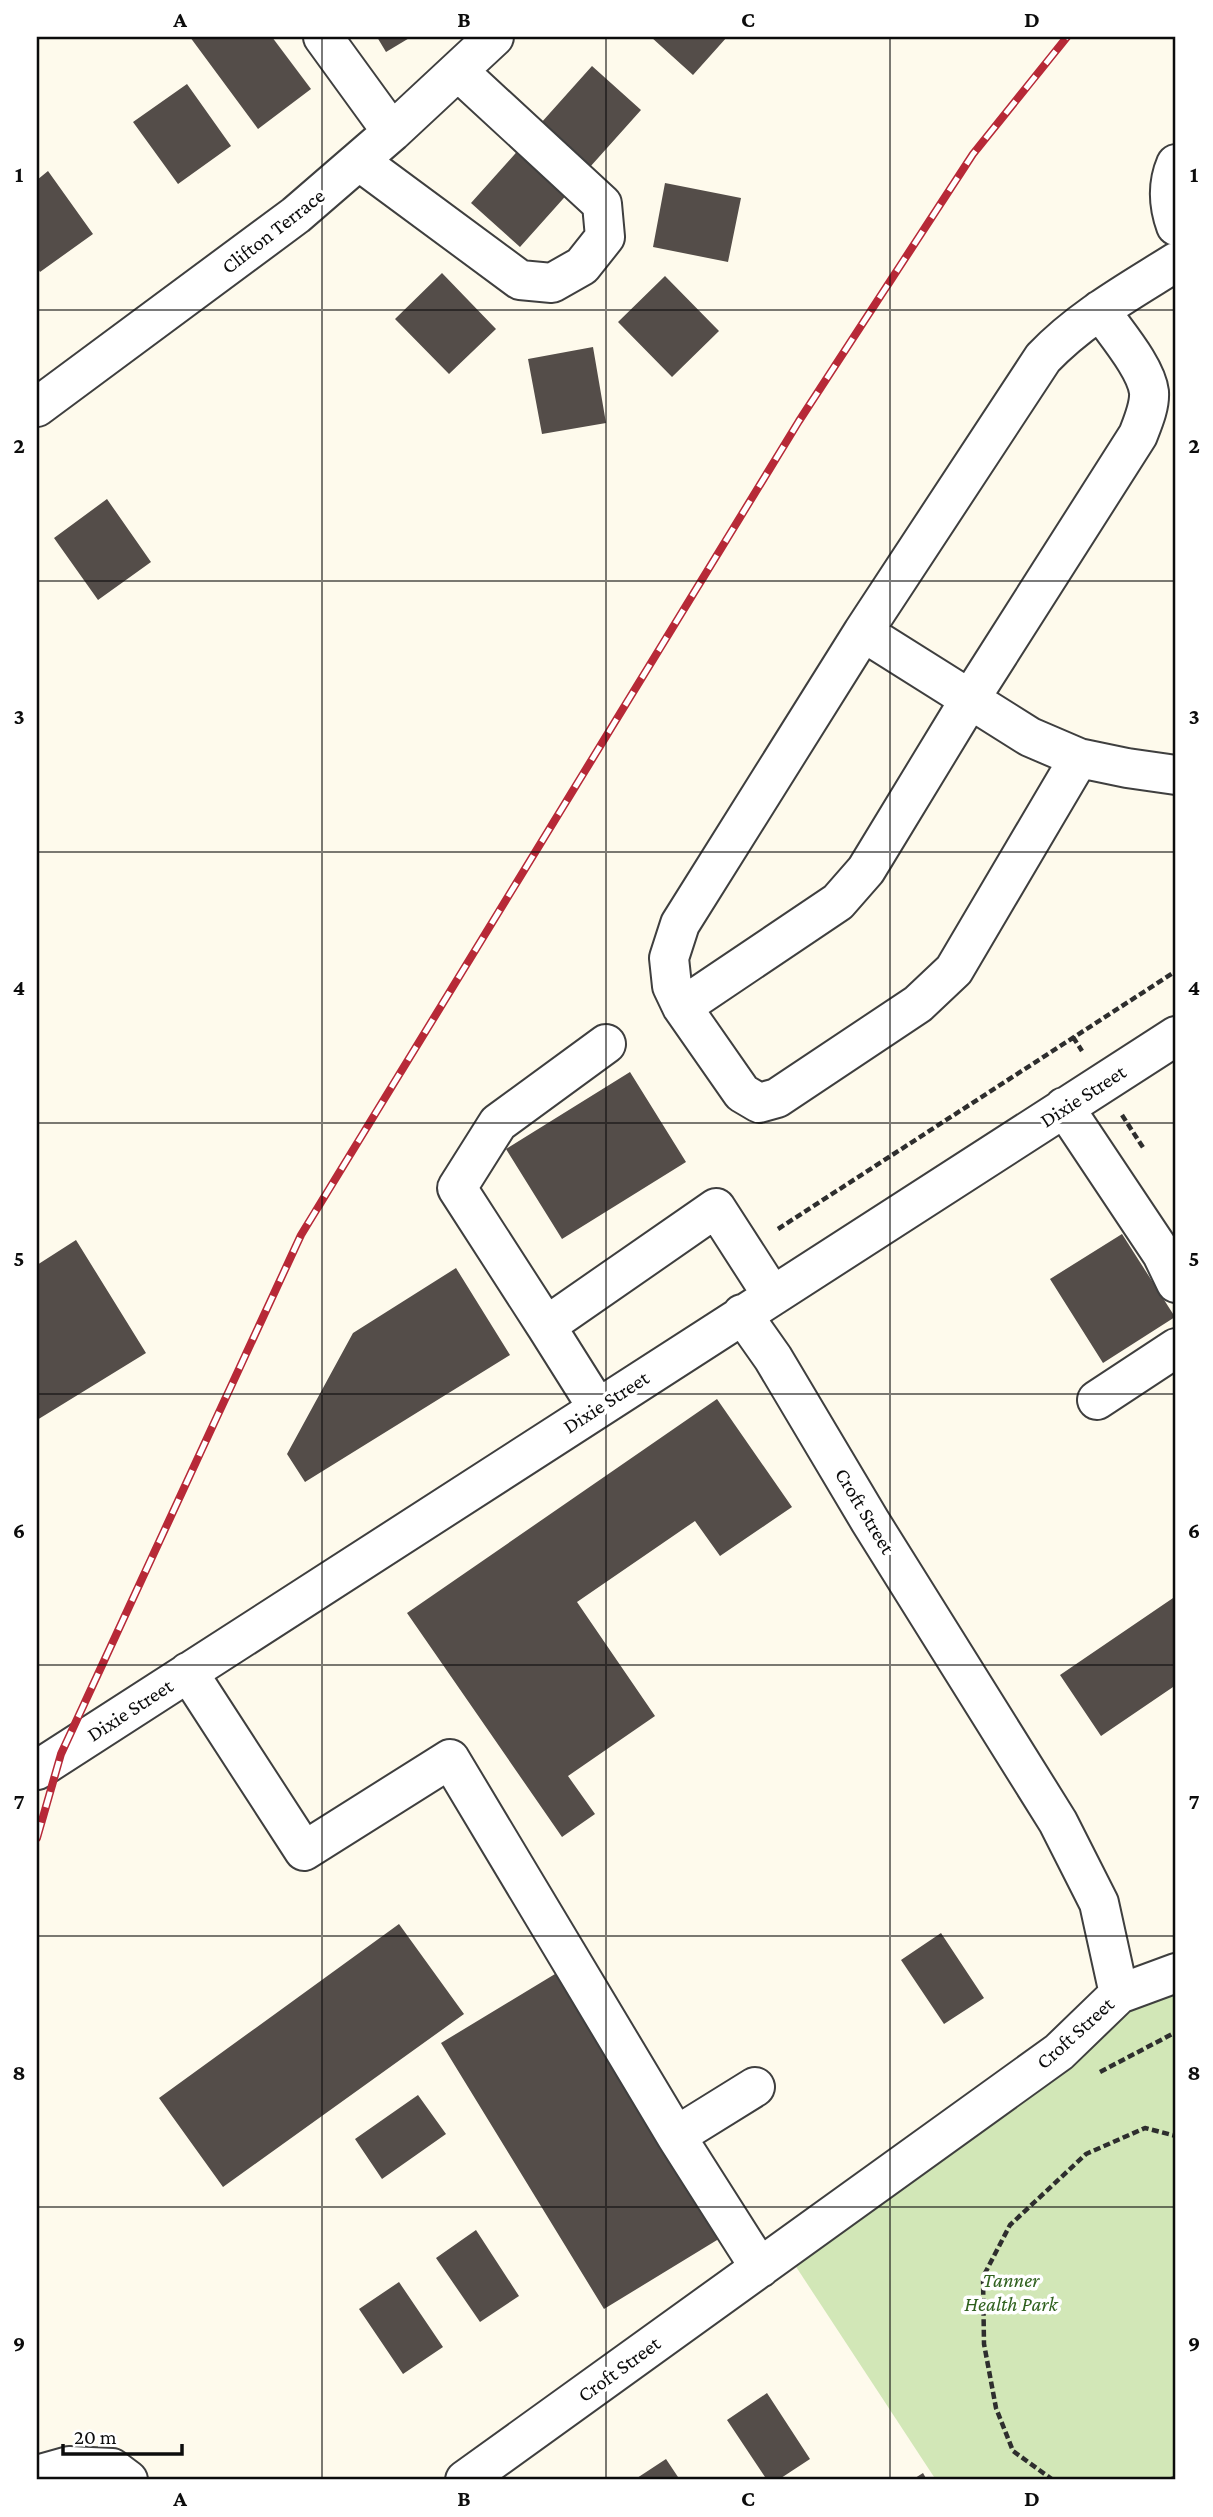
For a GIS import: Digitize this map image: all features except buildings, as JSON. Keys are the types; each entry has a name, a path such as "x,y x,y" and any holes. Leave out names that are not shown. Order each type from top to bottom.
{"street":[{"path":"323,37 392,132"},
{"name":"Clifton Terrace","path":"37,407 296,215 392,132 494,37"},
{"path":"359,161 520,280 552,283 582,266 605,237 602,204 458,71"},
{"path":"1176,164 1170,179 1169,196 1176,226"},
{"path":"1079,758 954,970 918,1004 777,1098 759,1103 742,1093 682,1007 672,986 669,958 680,924 863,632 1043,358 1063,336 1176,262"},
{"path":"682,1007 838,902 853,888 1138,435 1146,415 1149,392 1142,372 1100,310"},
{"path":"863,632 1030,737 1079,758 1176,775"},
{"name":"Dixie Street","path":"37,1770 1176,1036"},
{"path":"597,1407 457,1188 498,1124 606,1044"},
{"path":"1064,1107 1162,1254 1176,1283"},
{"name":"Croft Street","path":"465,2480 1059,2052 1119,1994 1099,1903 1058,1822 870,1521 773,1358 757,1305 716,1209 546,1326"},
{"path":"1097,1400 1176,1348"},
{"path":"188,1672 304,1851 450,1759 676,2136 760,2268"},
{"path":"1119,1994 1176,1973"},
{"path":"676,2136 755,2087"},
{"path":"37,2474 69,2466 112,2468 128,2480"}],"path":[{"path":"774,1236 779,1227 1176,971"},
{"path":"1053,2480 1013,2451 996,2408 984,2344 983,2277 1010,2225 1086,2154 1145,2128 1176,2136"},
{"path":"1168,2480 1176,2478"}],"green space":[{"name":"Tanner Health Park","path":"1176,1975 1176,2480 936,2480 785,2250"}],"railway":[{"path":"37,1838 61,1754 301,1235 799,421 973,154 1067,37"}]}
